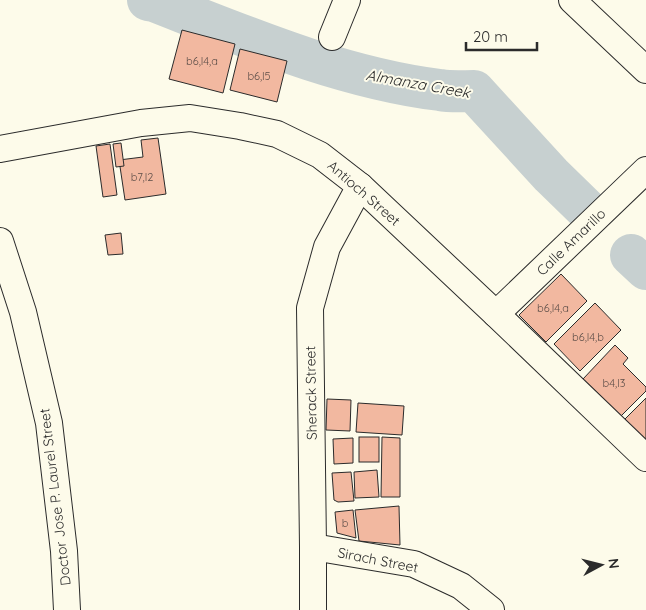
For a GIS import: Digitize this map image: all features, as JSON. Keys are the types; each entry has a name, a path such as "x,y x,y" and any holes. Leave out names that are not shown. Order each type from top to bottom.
{"street":[{"path":"332,37 346,0"},
{"path":"572,0 646,70"},
{"name":"Antioch Street","path":"0,149 142,123 190,118 277,134 320,155 360,186 646,458"},
{"name":"Calle Amarillo","path":"496,314 646,170"},
{"name":"Sherack Street","path":"313,610 310,308 327,247 360,186"},
{"name":"Doctor Jose P. Laurel Street","path":"0,241 23,312 49,423 64,551 67,610"},
{"name":"Sirach Street","path":"313,547 414,564 461,586 491,610"}],"building":[{"path":"182,30 235,44 223,93 169,79"},
{"path":"240,49 287,61 277,102 230,90"},
{"path":"158,138 166,194 125,200 119,160 143,157 141,140"},
{"path":"121,143 124,166 116,167 113,144"},
{"path":"110,144 117,195 103,197 96,146"},
{"path":"121,233 123,254 108,255 105,235"},
{"path":"561,274 587,301 546,342 519,315"},
{"path":"595,303 621,330 580,371 554,344"},
{"path":"615,345 628,358 623,364 646,387 646,391 621,416 583,379"},
{"path":"646,398 646,441 625,419"},
{"path":"327,399 351,400 350,431 326,430"},
{"path":"358,403 404,406 402,435 356,432"},
{"path":"359,437 379,437 379,462 359,462"},
{"path":"382,437 400,438 400,497 381,497"},
{"path":"353,438 353,463 334,464 333,439"},
{"path":"377,470 379,497 355,498 354,472"},
{"path":"351,472 354,501 338,502 334,500 332,473"},
{"path":"399,506 400,545 359,541 355,510"},
{"path":"353,510 356,538 337,533 335,512"}],"waterway":[{"name":"Almanza Creek","path":"148,0 259,42 331,66 403,84 444,91 474,91 551,175 590,213"},
{"name":"Almanza Creek","path":"631,255 646,269"}]}
